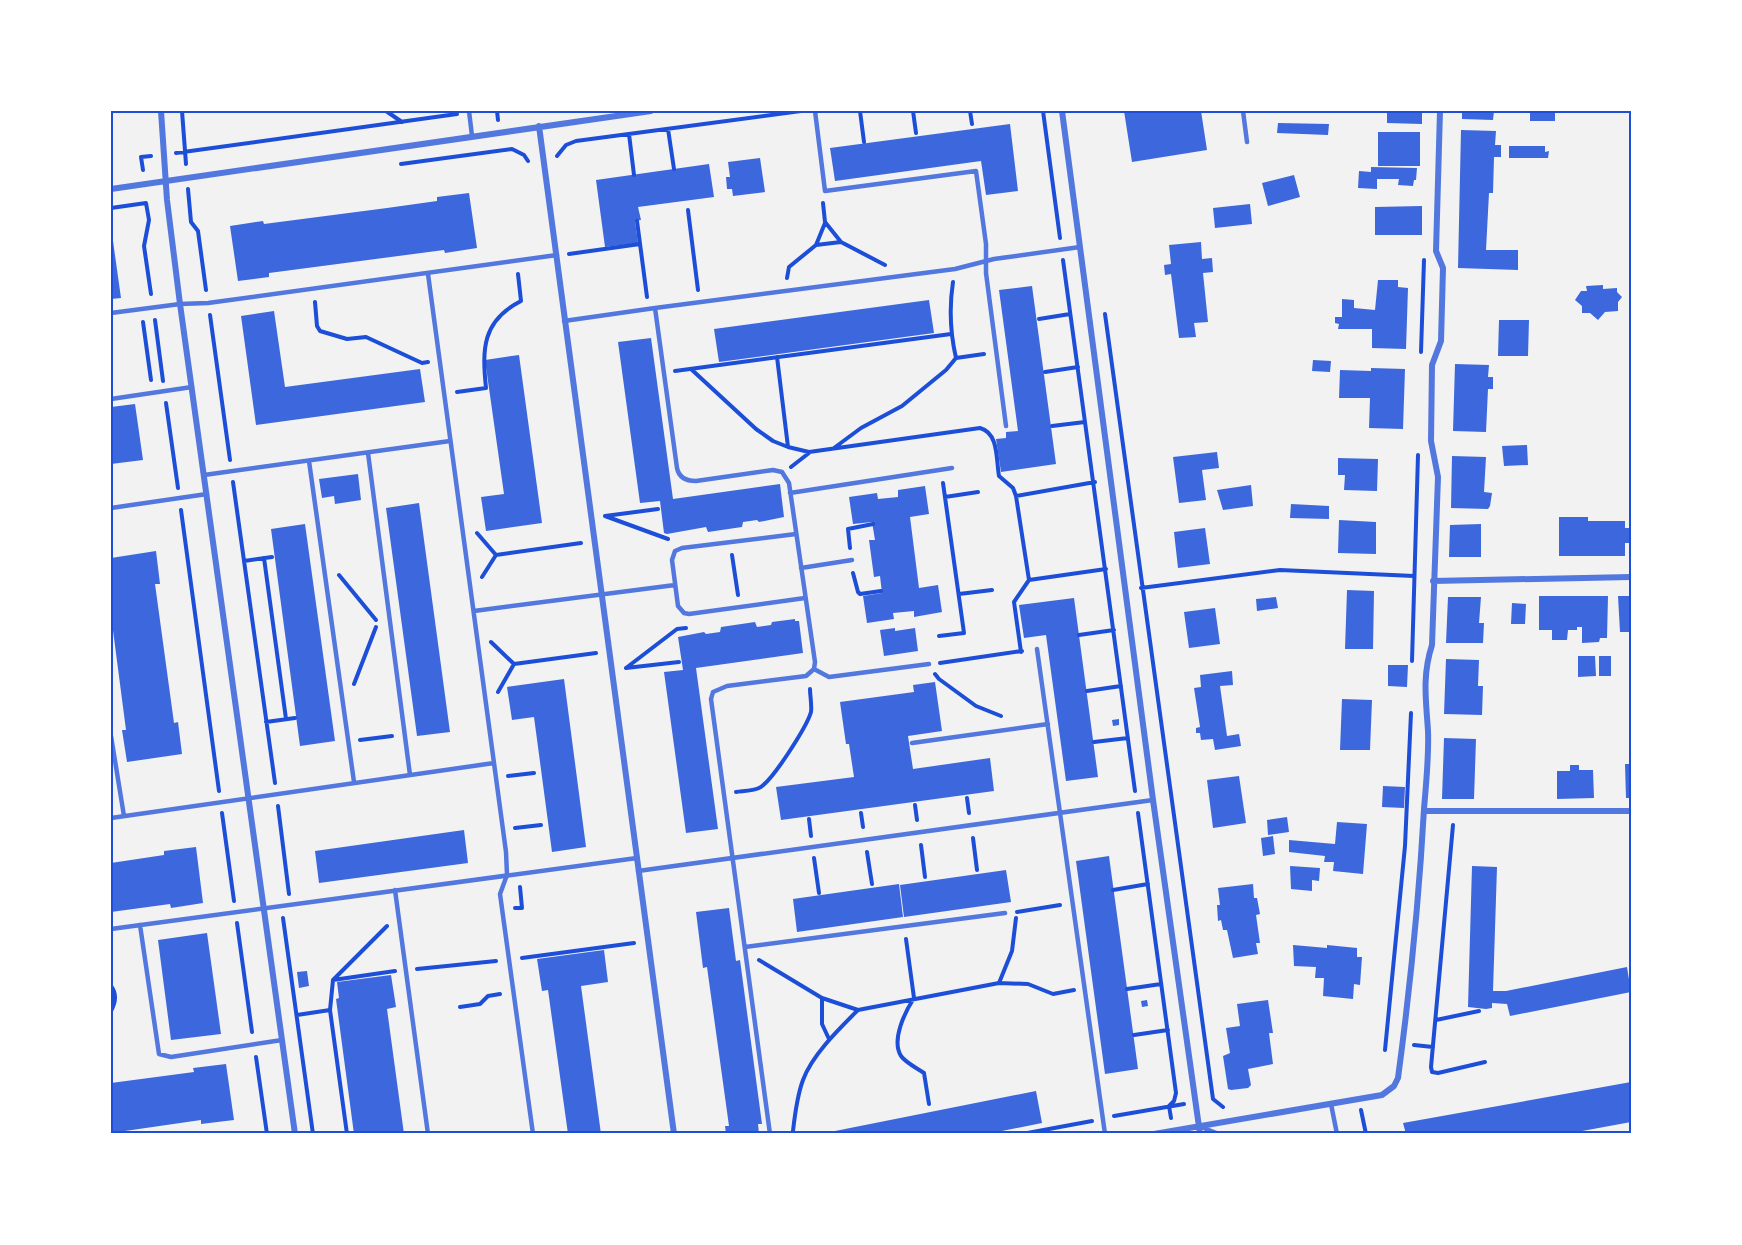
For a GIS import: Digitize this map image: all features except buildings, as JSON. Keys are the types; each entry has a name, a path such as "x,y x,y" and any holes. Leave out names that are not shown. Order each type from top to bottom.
{"street":[{"path":"160,111 180,304 295,1134"},
{"path":"111,189 618,113 651,111"},
{"path":"1062,111 1153,801 1200,1134"},
{"path":"1154,1134 1382,1095 1394,1086 1398,1078 1416,914 1428,732 1425,710 1426,664 1432,645 1438,477 1431,441 1432,365 1441,341 1443,268 1436,251 1440,111"},
{"path":"539,126 674,1134"},
{"path":"1433,581 1631,577"},
{"path":"1424,811 1631,811"}],"lane":[{"path":"815,111 825,190 976,171 1006,426"},
{"path":"1243,111 1247,142"},
{"path":"470,112 472,136"},
{"path":"564,321 955,269 986,261 1080,247"},
{"path":"111,313 180,304 208,303 557,255"},
{"path":"428,274 503,830 507,875 500,894 532,1134"},
{"path":"655,308 678,472 683,479 696,481 773,470 784,474 790,493 814,669"},
{"path":"111,399 192,387"},
{"path":"204,475 450,441"},
{"path":"368,453 410,775"},
{"path":"309,460 354,782"},
{"path":"790,493 952,468"},
{"path":"111,507 207,494"},
{"path":"796,534 682,548 675,551 672,560 675,585 678,606 684,613 694,614 805,598"},
{"path":"801,568 852,560"},
{"path":"474,611 675,585"},
{"path":"1037,649 1105,1134"},
{"path":"814,669 829,677 929,664"},
{"path":"770,1134 711,699 713,692 727,686 808,674 814,669"},
{"path":"912,743 1048,724"},
{"path":"111,736 124,816"},
{"path":"111,818 494,763"},
{"path":"638,871 1153,801"},
{"path":"111,929 637,858"},
{"path":"395,890 428,1134"},
{"path":"746,950 1005,913"},
{"path":"140,925 159,1054 171,1057 282,1040"},
{"path":"1331,1104 1337,1134"},
{"path":"1198,1126 1219,1134"}],"path":[{"path":"182,111 191,222 198,231 290,904"},
{"path":"386,111 402,122"},
{"path":"556,161 558,152 566,145 576,141 801,111"},
{"path":"860,111 864,142"},
{"path":"913,111 916,133"},
{"path":"970,111 972,124"},
{"path":"1043,111 1176,1093 1174,1101 1169,1106"},
{"path":"141,158 470,112"},
{"path":"668,129 674,169"},
{"path":"629,134 634,175"},
{"path":"501,150 519,151 527,158 529,165"},
{"path":"788,291 789,267 816,245 825,222 823,198 825,190"},
{"path":"111,208 146,203 149,220 144,246 266,1133 256,1134"},
{"path":"688,210 699,303"},
{"path":"637,221 648,309"},
{"path":"825,222 841,242 890,268 891,278"},
{"path":"816,245 841,242"},
{"path":"557,255 640,244"},
{"path":"1420,361 1424,256"},
{"path":"444,394 486,388 483,358 485,343 501,314 521,301 517,261"},
{"path":"955,269 950,302 951,334 956,358"},
{"path":"313,289 317,326 321,331 347,339 366,337 422,363 440,361"},
{"path":"141,309 146,356 154,393"},
{"path":"1105,309 1213,1099 1227,1108"},
{"path":"1039,319 1070,314"},
{"path":"663,372 951,334"},
{"path":"834,449 861,428 902,406 946,370 956,358 997,352"},
{"path":"777,357 788,447"},
{"path":"1045,372 1078,367"},
{"path":"691,369 756,429 773,441 809,452 980,428 990,433 999,476 1013,489 1016,496 1029,580 1014,602 1021,652"},
{"path":"1052,426 1085,422"},
{"path":"1412,671 1418,444"},
{"path":"784,474 809,452"},
{"path":"939,636 964,633 941,470"},
{"path":"1016,496 1093,482 1111,481"},
{"path":"945,497 978,492"},
{"path":"658,508 605,516 665,540 677,538"},
{"path":"460,512 496,555 594,541"},
{"path":"873,524 848,528 858,592 860,594 881,591"},
{"path":"730,542 740,607"},
{"path":"322,553 378,623 344,711"},
{"path":"244,561 272,557"},
{"path":"264,558 286,719"},
{"path":"1029,580 1123,567"},
{"path":"1126,590 1280,570 1414,575 1433,581"},
{"path":"958,594 992,590"},
{"path":"476,628 514,664"},
{"path":"679,662 625,668 677,629 688,628"},
{"path":"1079,635 1113,630"},
{"path":"1008,718 976,706 939,679 929,664 1037,649"},
{"path":"514,664 609,651"},
{"path":"487,712 514,664"},
{"path":"724,794 758,789 765,784 787,755 807,723 812,710 808,674"},
{"path":"1087,691 1121,686"},
{"path":"1385,1054 1405,846 1411,707"},
{"path":"266,722 295,718"},
{"path":"348,742 405,734"},
{"path":"1094,742 1128,738"},
{"path":"496,778 534,773"},
{"path":"1454,811 1431,1066 1432,1072 1438,1073 1485,1062"},
{"path":"503,830 541,825"},
{"path":"502,910 522,908 518,874"},
{"path":"1113,890 1148,884"},
{"path":"999,983 1012,951 1017,923 1016,912 1073,904"},
{"path":"282,906 314,1134"},
{"path":"347,1134 330,1010 333,980 398,915"},
{"path":"904,927 914,998 900,1029 898,1049 902,1057 924,1073 929,1104"},
{"path":"333,980 634,943"},
{"path":"746,950 822,998 858,1010 999,983 1028,984 1053,994 1085,989"},
{"path":"1127,989 1161,984"},
{"path":"111,986 116,994 116,1000 111,1011"},
{"path":"460,1006 480,1004 488,996 513,992"},
{"path":"822,998 822,1024 829,1039"},
{"path":"297,1015 330,1010"},
{"path":"793,1131 795,1109 804,1078 829,1039 858,1010"},
{"path":"1436,1020 1479,1011"},
{"path":"1134,1035 1168,1030"}]}
